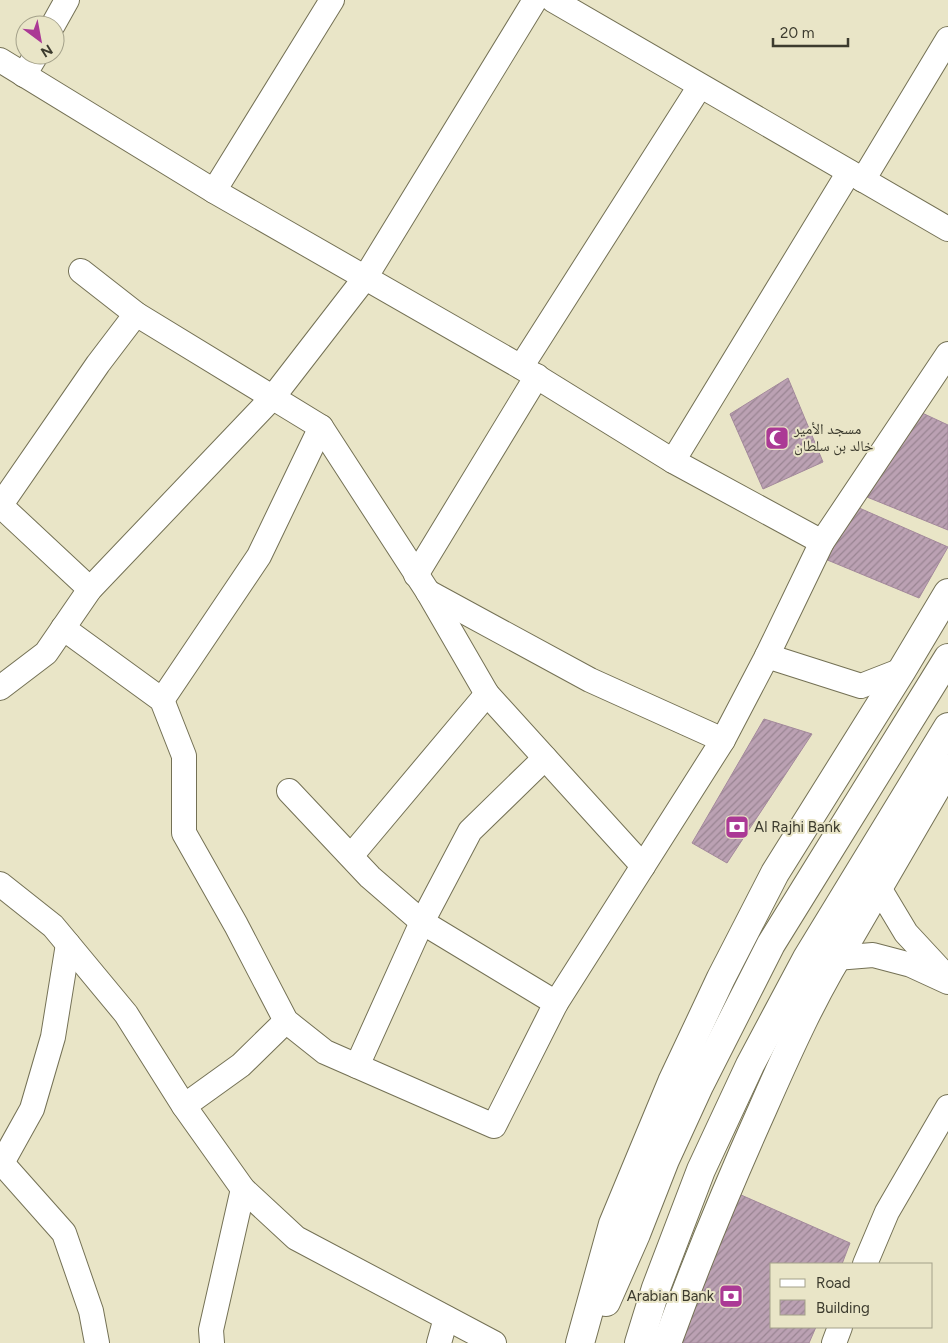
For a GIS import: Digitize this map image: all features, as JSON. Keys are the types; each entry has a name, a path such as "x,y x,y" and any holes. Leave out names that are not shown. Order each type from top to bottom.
{"main road":[{"path":"582,1343 613,1224 672,1082 722,978 775,873 948,593"},
{"path":"582,1343 605,1303 636,1234 665,1160 699,1086 771,944 948,658"},
{"path":"639,1343 656,1288 701,1170 750,1065 807,958 948,727"},
{"path":"667,1343 698,1260 787,1053 836,958 948,768"}],"street":[{"path":"59,15 67,0"},
{"path":"214,191 332,0"},
{"path":"0,688 46,652 90,589 273,397 364,278 535,0"},
{"path":"553,0 948,229"},
{"path":"672,461 856,176 948,39"},
{"path":"0,60 15,62"},
{"path":"30,65 214,191 529,372 672,461 822,542"},
{"path":"422,583 529,372 700,86"},
{"path":"81,271 136,314 321,426 422,583 487,694 643,866"},
{"path":"90,589 0,506 98,364 136,314"},
{"path":"62,628 162,700 184,756 184,833 236,925 286,1021 325,1052 494,1126 556,1003 723,740 767,656 822,542 948,354"},
{"path":"162,700 260,556 321,426"},
{"path":"422,583 590,680 723,740"},
{"path":"767,656 843,682 861,686 902,670"},
{"path":"351,856 487,694"},
{"path":"357,1066 422,922 470,831 545,758"},
{"path":"289,791 370,877 422,922 556,1003"},
{"path":"0,884 53,926 126,1014 184,1106 243,1188 296,1238 494,1343"},
{"path":"879,888 906,934 948,980"},
{"path":"68,944 54,1037 32,1109 1,1162 10,1188 64,1233 91,1311 97,1343"},
{"path":"836,958 873,955 912,965 948,980"},
{"path":"184,1106 241,1064 286,1021"},
{"path":"865,1263 887,1212 948,1107"},
{"path":"212,1343 211,1330 243,1188"},
{"path":"439,1343 446,1318"},
{"path":"834,1343 840,1328"}],"building":[{"name":"مسجد الأمير خالد بن سلطان","path":"788,378 823,462 763,489 730,414"},
{"path":"920,412 948,425 948,530 867,497"},
{"path":"857,507 948,547 919,598 825,559"},
{"path":"764,719 812,734 727,863 692,843"},
{"name":"Arabian Bank","path":"732,1191 850,1243 842,1263 770,1263 770,1328 816,1328 809,1343 672,1343"}],"place":[{"name":"مسجد الأمير خالد بن سلطان","path":"777,438"},
{"name":"Al Rajhi Bank","path":"737,827"},
{"name":"Arabian Bank","path":"731,1296"}]}
